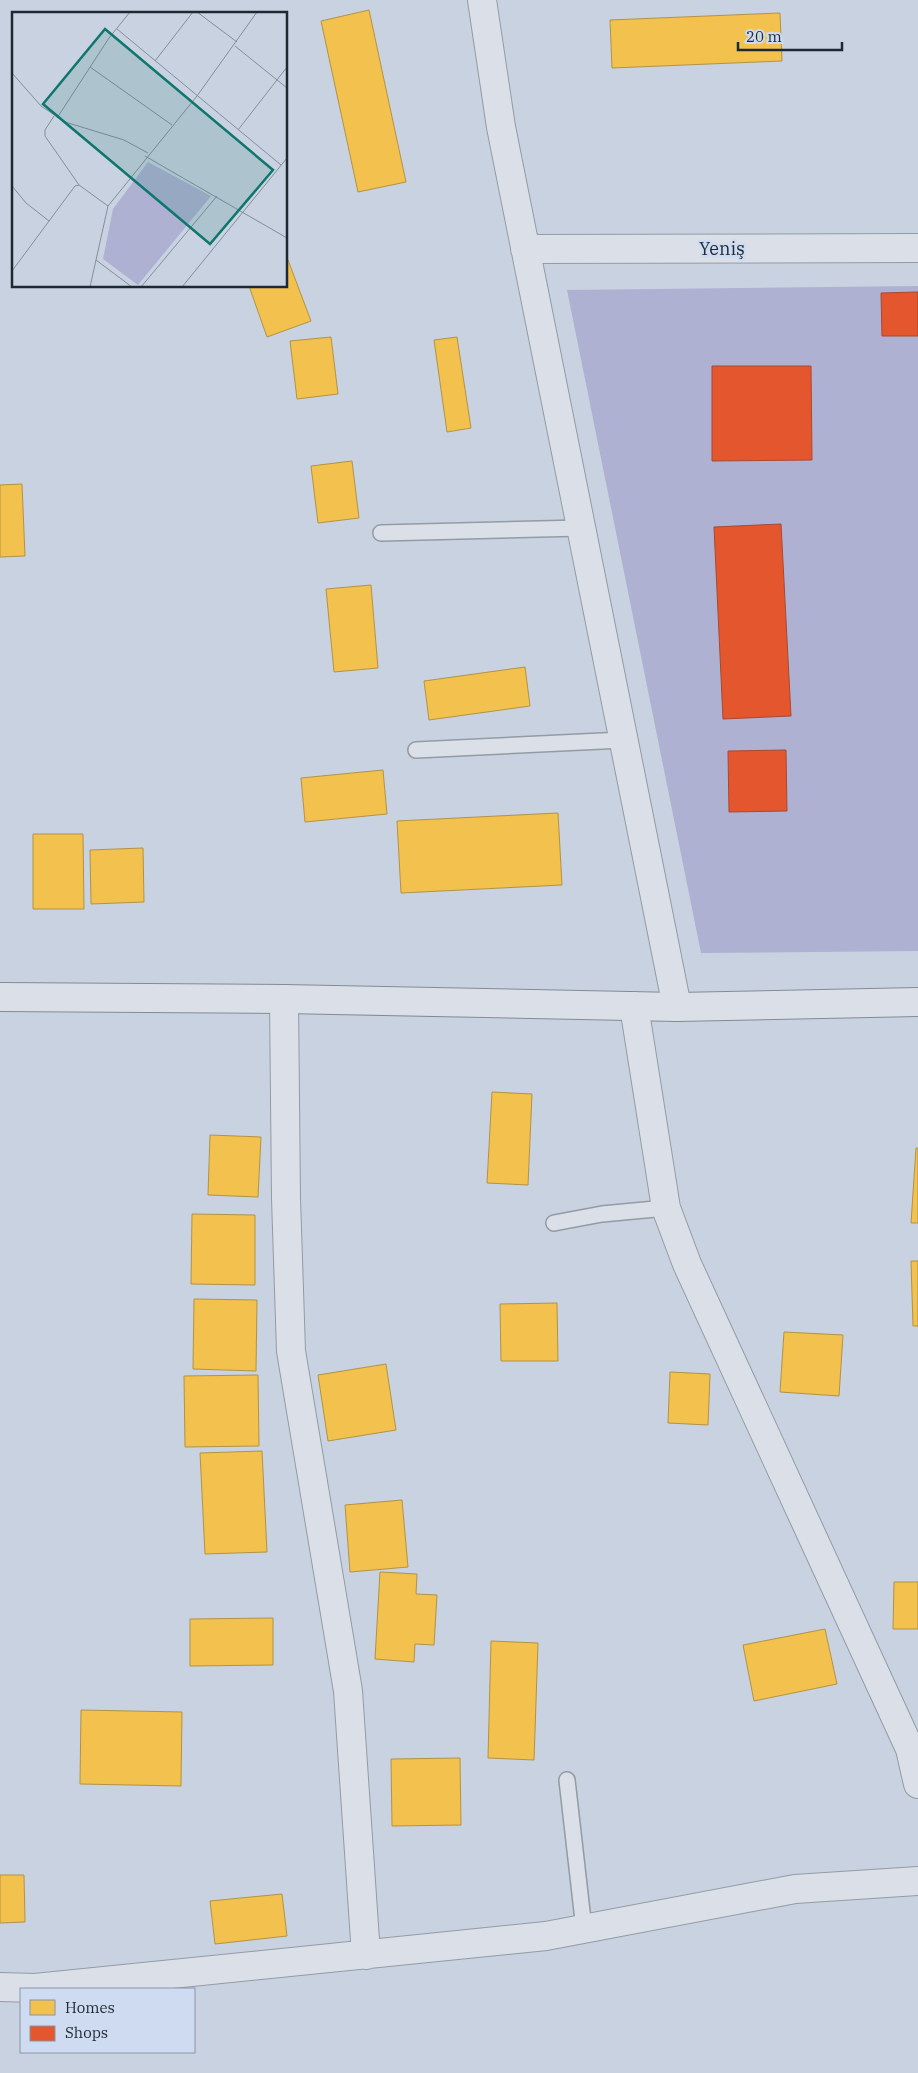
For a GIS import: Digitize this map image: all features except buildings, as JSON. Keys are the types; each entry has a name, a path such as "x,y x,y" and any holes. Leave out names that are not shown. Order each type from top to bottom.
{"street":[{"path":"482,0 501,127 677,1007"},
{"name":"Yeniş","path":"525,249 918,248"},
{"path":"0,997 284,999 677,1007 918,1002"},
{"path":"284,999 286,1198 291,1351 348,1691 366,1955"},
{"path":"634,1006 666,1208 687,1264 910,1749 918,1784"},
{"path":"0,1987 36,1988 546,1936 796,1889 918,1881"}],"lane":[{"path":"381,533 581,528"},
{"path":"416,750 623,740"},
{"path":"554,1223 602,1214 666,1208"},
{"path":"567,1780 584,1929"}],"shaded area":[{"path":"918,286 918,951 701,953 567,290"}]}
